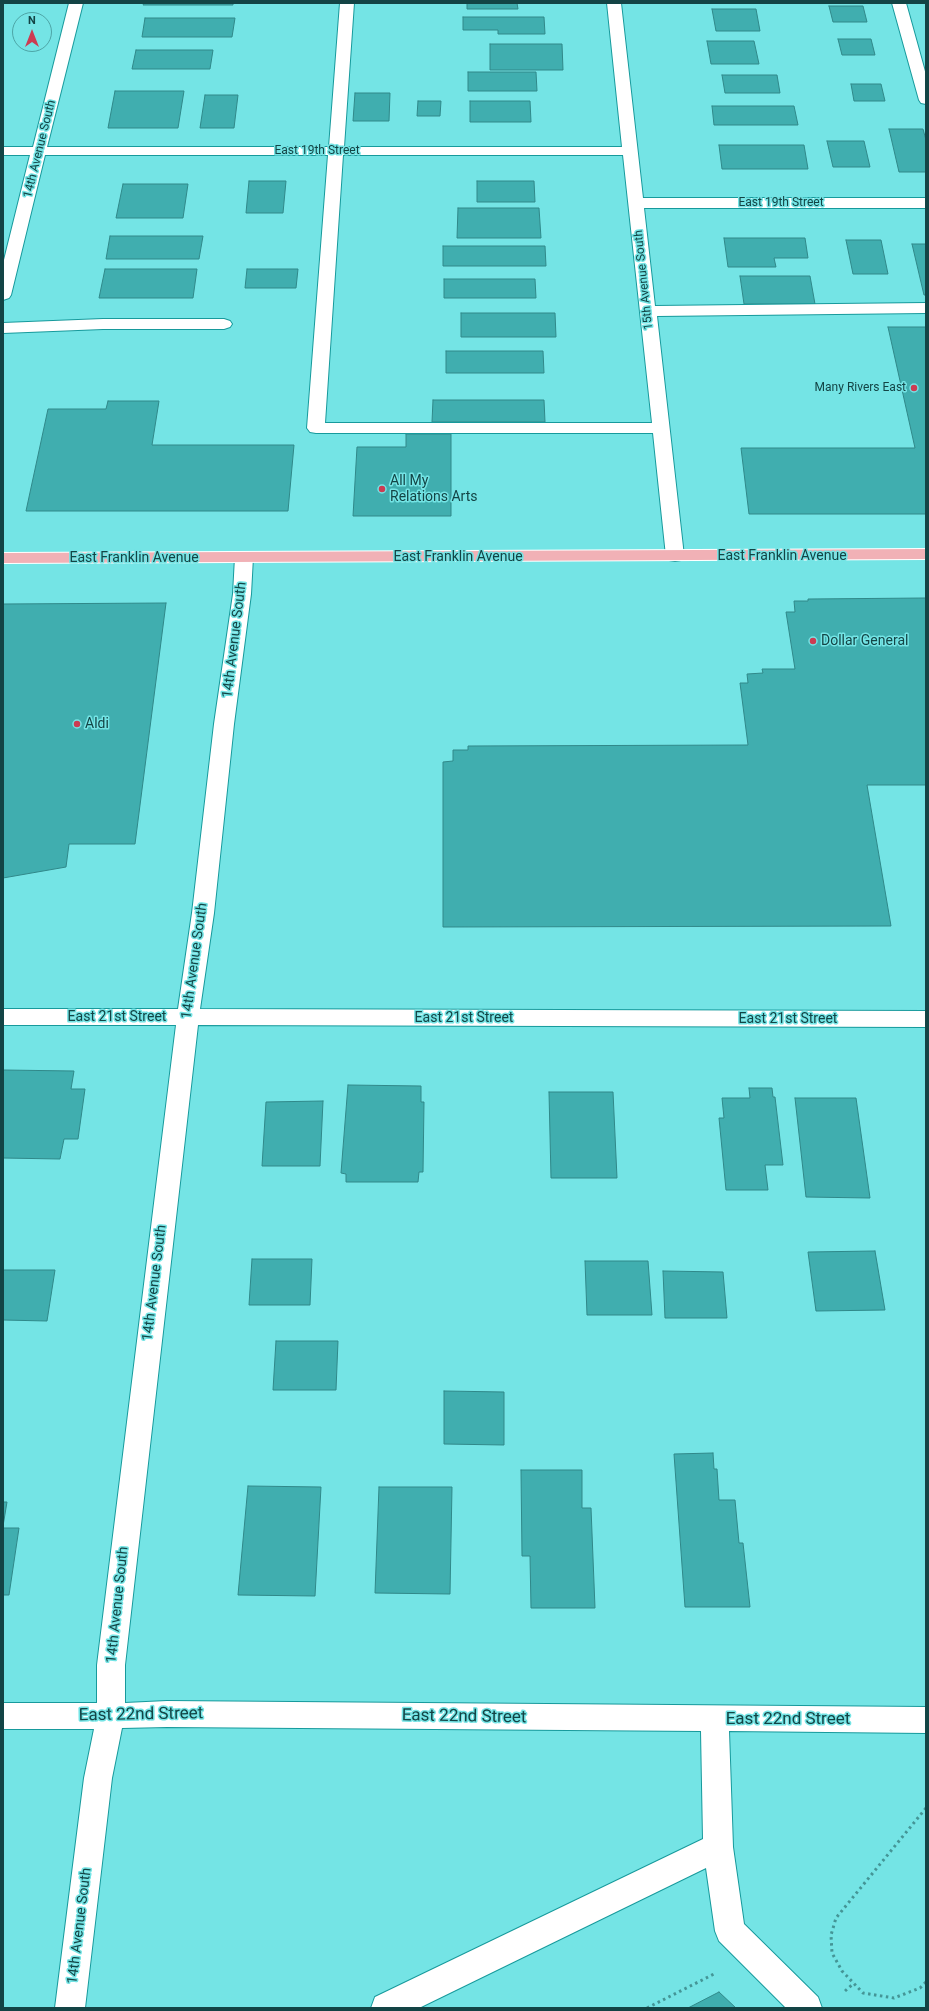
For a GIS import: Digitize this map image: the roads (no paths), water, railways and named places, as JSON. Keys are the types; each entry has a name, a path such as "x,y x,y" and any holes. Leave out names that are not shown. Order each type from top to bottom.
{"main road":[{"name":"East Franklin Avenue","path":"3,558 922,556"}],"street":[{"name":"14th Avenue South","path":"3,294 76,3"},
{"path":"348,3 316,428 661,428"},
{"name":"15th Avenue South","path":"614,3 675,556"},
{"path":"899,3 921,67 926,100"},
{"name":"East 19th Street","path":"3,151 630,151"},
{"name":"East 19th Street","path":"636,203 926,203"},
{"path":"648,311 926,308"},
{"path":"3,328 103,324 224,324"},
{"name":"14th Avenue South","path":"70,2008 98,1778 111,1716 111,1665 187,1016 202,913 224,724 242,594 244,557"},
{"name":"East 21st Street","path":"3,1017 187,1016 236,1018 926,1019"},
{"name":"East 22nd Street","path":"3,1716 111,1716 175,1714 926,1720"},
{"path":"715,1719 718,1847 730,1931 807,2008"},
{"path":"386,2008 718,1847"}],"place":[{"name":"Many Rivers East","path":"914,388"},
{"name":"All My Relations Arts","path":"382,489"},
{"name":"Dollar General","path":"813,641"},
{"name":"Aldi","path":"77,724"}]}
